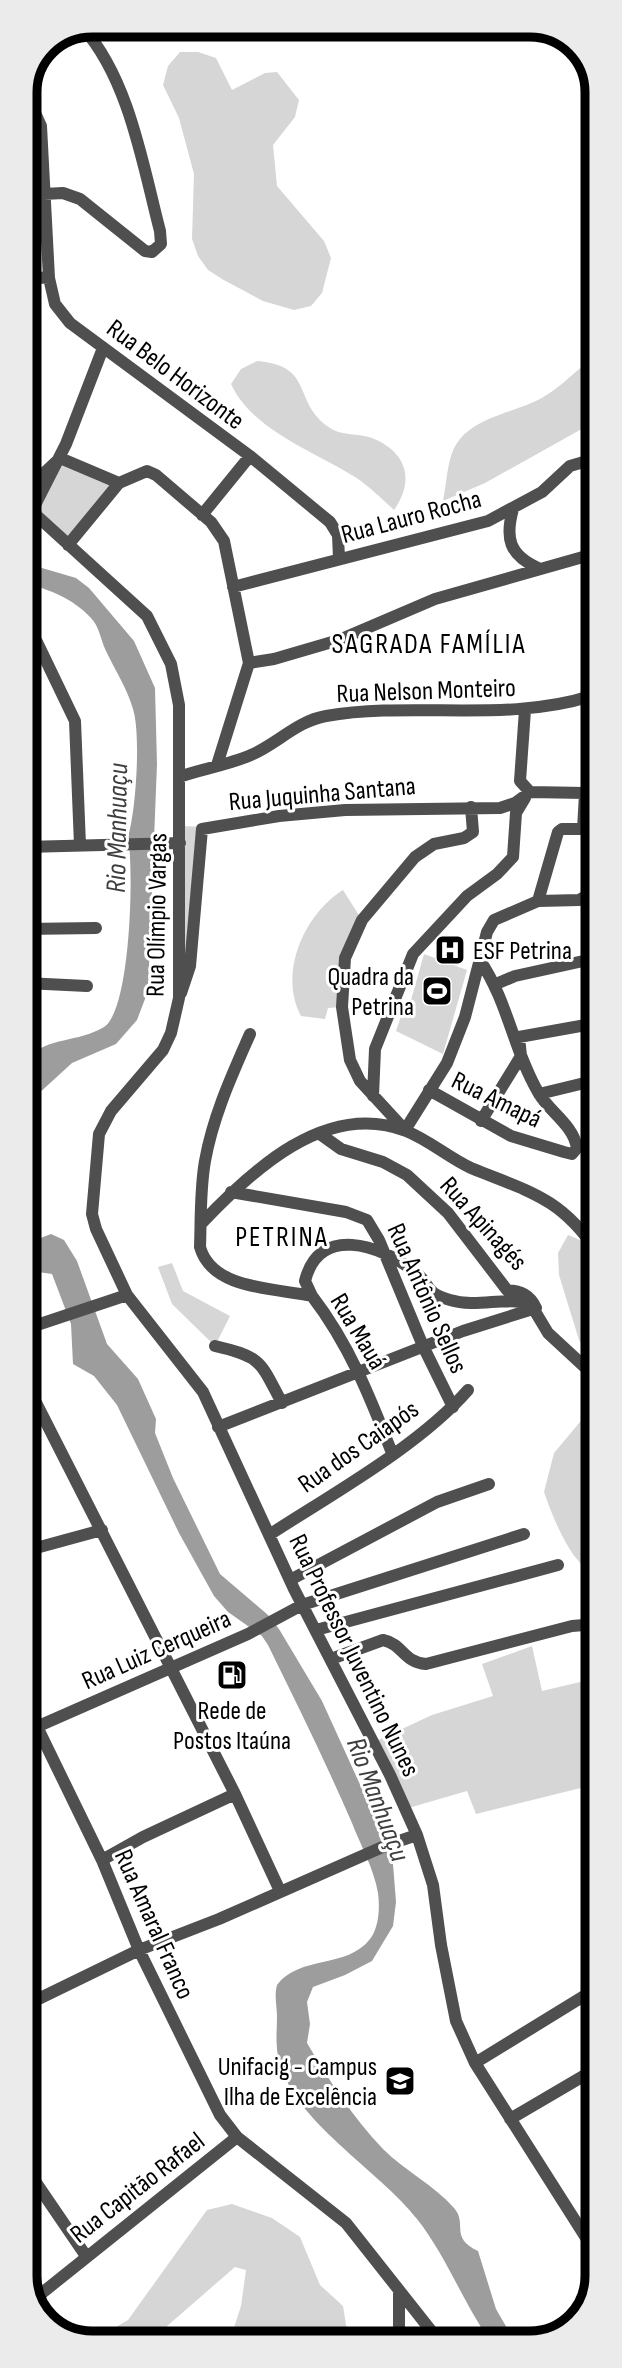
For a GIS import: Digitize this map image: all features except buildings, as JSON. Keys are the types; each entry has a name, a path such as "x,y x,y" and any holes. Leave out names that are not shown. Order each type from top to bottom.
{"street":[{"path":"37,194 63,194 80,199 145,251 152,253 159,248 160,231 121,94 109,63 90,37"},
{"name":"Rua Belo Horizonte","path":"38,116 46,193 49,278 55,304 70,323 250,456 330,522 338,536 339,559"},
{"path":"37,278 49,278"},
{"path":"37,494 60,458 103,348"},
{"path":"202,515 250,456"},
{"path":"60,458 119,483"},
{"path":"37,477 60,458"},
{"name":"Rua Lauro Rocha","path":"233,587 488,521 552,485 570,466 585,462"},
{"path":"68,545 119,483 147,471 156,475 219,531 224,541 249,663 217,765"},
{"path":"513,509 508,529 509,543 523,561 537,568"},
{"name":"Rua Olímpio Vargas","path":"37,516 134,602 157,631 171,664 178,697 179,998 171,1033 163,1049 111,1111 102,1125 95,1149 92,1214 105,1253 127,1295"},
{"path":"249,663 274,659 339,640 435,599 585,556"},
{"path":"37,642 75,721 80,845"},
{"name":"Rua Nelson Monteiro","path":"179,777 249,756 278,742 303,723 323,716 409,709 524,710 585,699"},
{"path":"524,710 520,781 530,792 585,793 583,829 562,829 558,832 538,901"},
{"path":"373,1096 375,1048 413,954 467,897 497,874 513,857 516,813 530,792"},
{"name":"Rua Juquinha Santana","path":"179,998 190,966 202,829 319,812 408,807 500,808 530,792"},
{"path":"471,807 473,832 464,838 434,844 415,857 362,920 345,958 341,984 345,1039 360,1080 405,1130 468,1167 542,1195 585,1238"},
{"path":"37,847 180,843"},
{"path":"405,1130 447,1063 486,932 494,920 538,901 579,900 585,897"},
{"path":"37,929 96,928"},
{"name":"Rua Amapá","path":"429,1090 511,1136 572,1154 577,1148 575,1138 539,1094 521,1056 496,984 479,959"},
{"path":"496,984 541,969 585,960"},
{"path":"37,984 87,986"},
{"path":"481,1121 521,1056 519,1037 585,1025"},
{"name":"Rua Mauá","path":"250,1034 225,1091 208,1145 201,1224 202,1256 216,1272 233,1280 312,1296 332,1323 360,1373 392,1453"},
{"path":"539,1094 585,1083"},
{"path":"201,1224 231,1192 279,1153 334,1126 350,1122 405,1130"},
{"name":"Rua Apinagés","path":"320,1134 341,1149 383,1162 407,1175 448,1213 507,1290 518,1291 532,1299 536,1308"},
{"name":"Rua Antônio Sellos","path":"231,1192 345,1212 367,1220 453,1407"},
{"path":"312,1296 305,1281 311,1263 326,1251 345,1243 361,1245 418,1273 427,1290 449,1300 462,1304 515,1300 530,1303 536,1308 548,1333 585,1367"},
{"path":"37,1325 127,1295"},
{"name":"Rua Professor Juventino Nunes","path":"127,1295 197,1382 302,1605 359,1711 417,1835 433,1885 441,1945 456,2021 475,2063 585,2236"},
{"path":"218,1427 282,1404 423,1346 536,1308"},
{"path":"215,1346 249,1354 255,1359 282,1404"},
{"name":"Rua dos Caiapós","path":"269,1535 392,1453 453,1407 468,1390"},
{"path":"37,1404 235,1794 281,1891"},
{"path":"290,1580 437,1502 489,1483"},
{"path":"37,1548 102,1530"},
{"name":"Rua Luiz Cerqueira","path":"39,1726 248,1634 302,1605 524,1534"},
{"path":"316,1630 558,1565"},
{"path":"331,1660 383,1640 398,1646 408,1659 426,1664 585,1625"},
{"name":"Rua Amaral Franco","path":"37,1723 83,1825 102,1860 139,1950 211,2100 237,2137 346,2223 431,2331"},
{"path":"102,1860 143,1837 235,1794"},
{"path":"37,2000 139,1950 219,1919 360,1856 417,1835"},
{"path":"475,2063 585,1995"},
{"path":"510,2119 585,2075"},
{"name":"Rua Capitão Rafael","path":"40,2294 237,2137"},
{"path":"37,2184 86,2256"},
{"path":"399,2290 399,2331"}],"shaded area":[{"path":"180,52 198,52 216,58 232,90 265,73 277,72 299,100 295,117 273,145 277,186 324,241 331,258 322,293 311,306 294,310 263,301 208,270 198,256 192,239 194,174 179,118 163,85 168,66"},
{"path":"257,361 275,364 288,370 296,378 310,407 330,428 372,438 393,451 404,468 405,478 401,499 394,510 361,481 271,429 241,401 231,384 241,369"},
{"path":"585,365 585,394 582,401 585,427 485,483 443,501 452,453 468,431 545,396"},
{"path":"60,458 119,483 68,545 37,516 37,475"},
{"path":"37,567 76,578 89,588 134,641 155,688 157,764 148,991 137,1020 116,1044 72,1063 37,1095 37,1050 104,1027 113,1015 120,994 128,937 131,877 128,837 137,754 133,709 96,625 83,610 52,592 37,587"},
{"path":"180,826 206,827 193,946 178,976"},
{"path":"343,890 362,920 345,958 342,1007 328,1008 325,1019 301,1016 292,982 299,946 317,914"},
{"name":"Quadra da Petrina","path":"424,954 467,970 443,1054 396,1031 402,1013 407,1014"},
{"name":"Rio Manhuaçu","path":"51,1234 64,1240 77,1261 107,1344 138,1379 156,1419 155,1433 173,1478 220,1574 268,1615 279,1629 322,1701 383,1835 393,1864 396,1902 393,1926 372,1961 313,1987 307,2002 310,2024 307,2043 342,2098 372,2137 454,2208 460,2220 461,2235 469,2246 478,2251 496,2309 509,2331 484,2331 417,2219 319,2124 301,2104 287,2082 277,2049 277,1985 298,1969 349,1955 370,1939 378,1917 376,1884 342,1801 268,1645 262,1636 228,1612 214,1596 179,1533 117,1405 94,1376 73,1364 71,1324 52,1274 37,1272 37,1239"},
{"path":"568,1235 585,1242 585,1349 579,1340 559,1275 558,1253"},
{"path":"172,1263 183,1291 230,1316 215,1346 172,1304 158,1267"},
{"path":"585,1416 585,1567 564,1539 544,1492 554,1453"},
{"path":"532,1646 542,1691 585,1681 585,1787 476,1814 467,1791 405,1809 374,1742 432,1715 493,1696 482,1664"},
{"path":"232,2204 272,2218 300,2237 320,2285 343,2306 347,2331 233,2331 241,2306 246,2270 235,2267 166,2327 169,2331 109,2331 128,2320 207,2210"}],"place":[{"name":"ESF Petrina","path":"450,950"},
{"name":"Quadra da Petrina","path":"437,991"},
{"name":"Rede de Postos Itaúna","path":"232,1675"},
{"name":"Unifacig - Campus Ilha de Excelência","path":"400,2081"}],"district":[{"name":"SAGRADA FAMÍLIA","path":"429,643"},
{"name":"PETRINA","path":"282,1236"}]}
